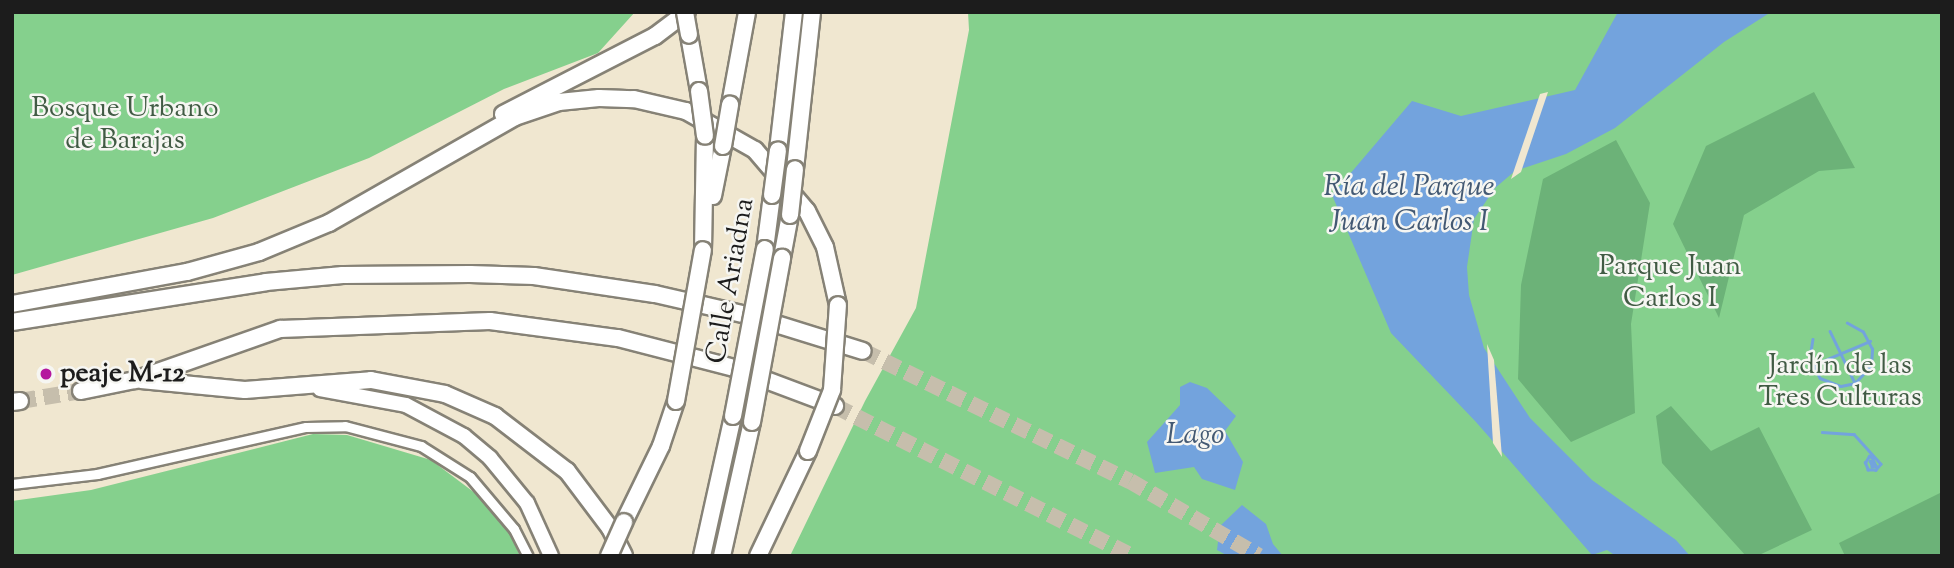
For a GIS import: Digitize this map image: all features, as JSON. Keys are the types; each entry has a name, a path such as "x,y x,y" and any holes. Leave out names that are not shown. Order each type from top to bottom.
{"highway":[{"path":"686,12 705,136 703,250"},
{"path":"393,186 466,136 655,36 686,12"},
{"path":"610,556 661,446 676,401 747,12"},
{"name":"Calle Ariadna","path":"702,556 733,416 765,249 794,12"},
{"name":"Calle Ariadna","path":"722,556 752,422 790,215 812,12"},
{"path":"12,304 187,272 259,252 329,223 516,117 559,102 634,99 686,111 755,149 784,180 807,211 825,247 838,305 832,390 808,452 758,556"},
{"path":"12,322 266,282 343,275 534,276 655,294 747,315 863,351"},
{"path":"80,391 135,380 280,329 490,321 630,341 745,372 835,406"},
{"path":"135,380 245,390 298,388 351,380 401,384 445,394 495,416 567,471 610,528 624,556"},
{"path":"298,388 386,399 438,419 464,436 490,458 527,503 551,556"}],"street":[{"path":"12,484 97,474 306,427 345,426 421,446 470,477 514,529 528,556"}],"green space":[{"name":"Bosque Urbano de Barajas","path":"12,12 635,12 598,53 504,89 369,158 213,218 12,275"},
{"path":"968,12 1942,12 1942,556 790,556 865,401 916,308 969,30"},
{"path":"1814,92 1855,168 1819,171 1744,215 1719,318 1673,224 1706,146"},
{"path":"1616,140 1650,203 1631,324 1635,413 1571,442 1518,379 1521,285 1543,179"},
{"path":"1671,406 1711,451 1759,427 1812,530 1757,556 1746,556 1662,463 1656,416"},
{"path":"313,434 347,435 431,460 483,499 508,530 520,556 12,556 12,501 91,490"},
{"path":"1942,492 1942,556 1845,556 1839,543"}],"water":[{"name":"Ría del Parque Juan Carlos I","path":"1618,12 1771,12 1724,42 1615,128 1566,154 1515,171 1495,188 1474,219 1467,267 1469,295 1484,348 1530,418 1592,480 1676,540 1690,556 1616,556 1607,550 1592,555 1476,422 1391,333 1332,195 1412,101 1461,116 1575,90"},
{"name":"Lago","path":"1190,382 1207,388 1236,416 1225,431 1243,462 1235,490 1202,479 1194,467 1155,473 1147,442 1180,405 1180,387"},
{"name":"Lago","path":"1242,505 1266,524 1273,544 1283,556 1228,556 1217,550 1220,526"}],"pier":[{"path":"1548,92 1521,172 1511,179 1540,94"},
{"path":"1487,344 1494,360 1502,457 1493,443"}],"waterway":[{"path":"1813,339 1810,359 1820,378 1841,386 1855,383 1871,365 1872,349 1863,332 1847,323"},
{"path":"1830,331 1855,383"},
{"path":"1811,366 1870,341"},
{"path":"1822,432 1854,434 1881,464 1876,470 1868,470 1865,463 1869,456 1876,466 1872,467 1870,461 1873,463"}],"tunnel":[{"path":"863,351 1130,481 1259,556"},
{"path":"20,401 81,391"},
{"path":"835,406 1132,556"}],"place":[{"name":"peaje M-12","path":"46,374"}],"park label":[{"name":"Parque Juan Carlos I","path":"1670,283"},
{"name":"Jardín de las Tres Culturas","path":"1840,382"}]}
